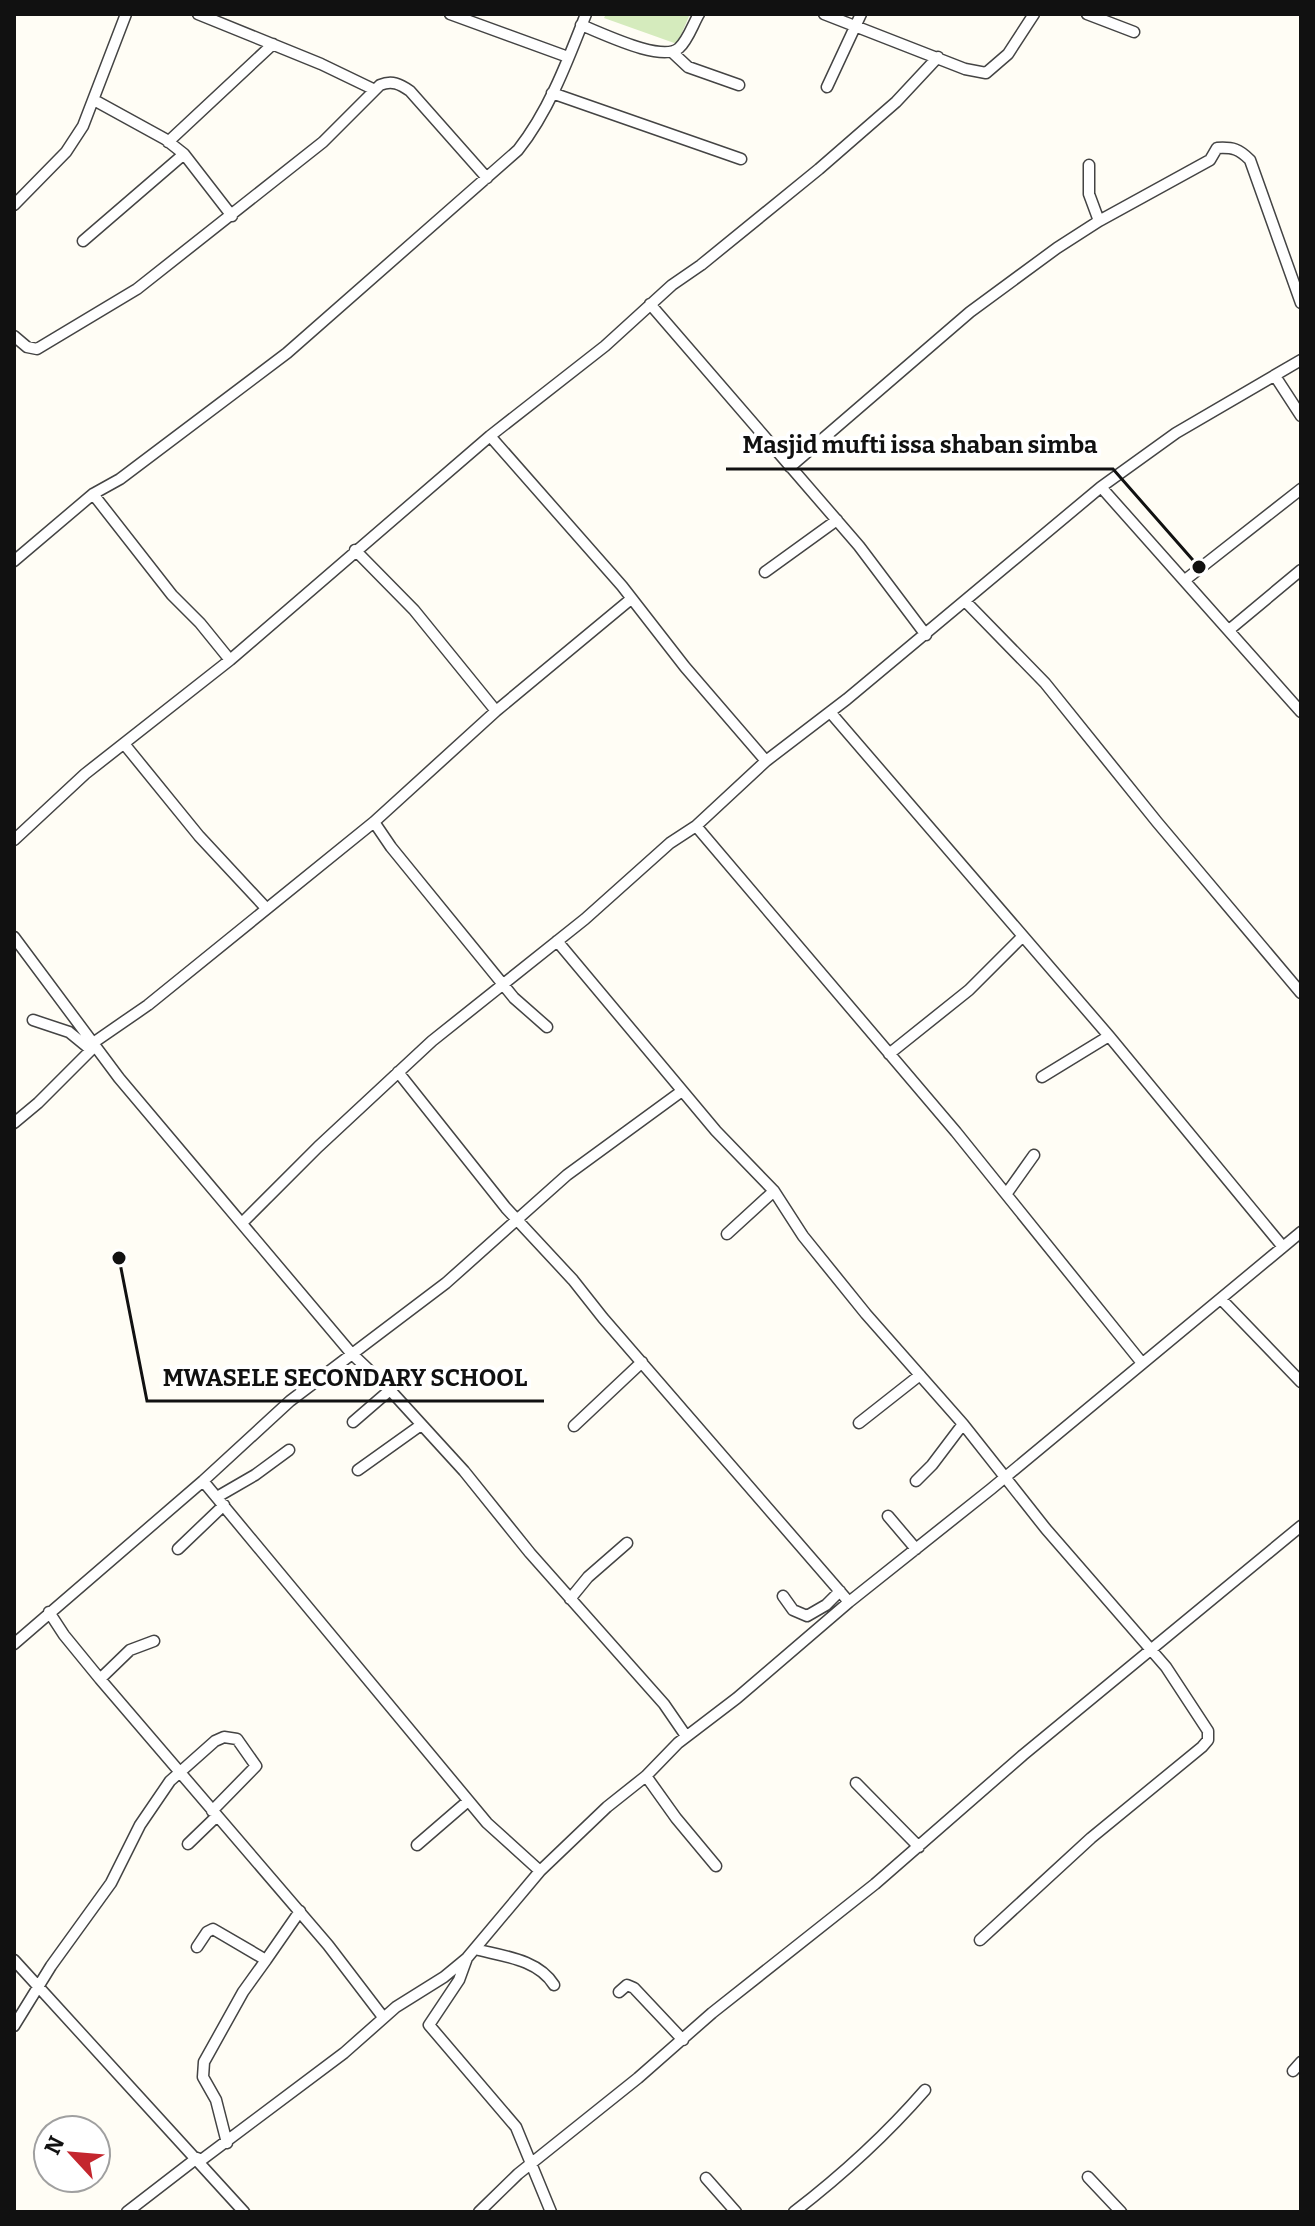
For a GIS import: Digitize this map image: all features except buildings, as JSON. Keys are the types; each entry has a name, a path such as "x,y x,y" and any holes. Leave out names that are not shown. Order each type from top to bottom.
{"street":[{"path":"14,205 66,152 83,126 126,14"},
{"path":"198,14 375,90"},
{"path":"450,14 568,57"},
{"path":"14,561 93,494 131,471 287,353 487,178 528,137 552,93 584,20 656,52 672,52 683,44 699,14"},
{"path":"824,14 965,69 986,73 1008,54 1034,14"},
{"path":"827,87 861,14"},
{"path":"1087,14 1134,32"},
{"path":"168,142 273,44"},
{"path":"672,52 688,67 739,85"},
{"path":"14,840 85,774 230,660 490,436 819,169 896,102 938,57"},
{"path":"14,336 27,347 37,349 137,289 323,142 387,82 399,84 410,91 487,178"},
{"path":"552,93 741,159"},
{"path":"94,100 184,154 232,216"},
{"path":"790,467 970,312 1099,221 1210,160 1217,148 1240,150 1250,160 1301,303"},
{"path":"83,241 184,154"},
{"path":"1089,165 1089,194 1099,221"},
{"path":"650,304 837,520 926,635"},
{"path":"242,1223 398,1072 503,982 585,919 670,843 696,826 766,761 926,635 1101,487 1176,433 1301,360"},
{"path":"1275,376 1301,416"},
{"path":"490,436 613,575 766,761"},
{"path":"1101,487 1301,712"},
{"path":"1185,580 1301,489"},
{"path":"93,494 172,595 230,660"},
{"path":"765,572 837,520"},
{"path":"355,550 414,610 496,711"},
{"path":"1229,630 1301,570"},
{"path":"14,1123 38,1103 93,1046 374,822 496,711 631,599"},
{"path":"965,601 1059,699 1301,993"},
{"path":"830,712 1109,1036 1283,1247"},
{"path":"125,745 199,836 266,908"},
{"path":"374,822 514,998 547,1027"},
{"path":"696,826 1007,1193 1142,1363"},
{"path":"14,937 119,1078 351,1353 390,1390 464,1471 570,1599 664,1704 686,1736"},
{"path":"889,1054 969,990 1022,937"},
{"path":"557,941 716,1131 774,1191 803,1236 1166,1667 1208,1731 1208,1740 1091,1838 980,1940"},
{"path":"33,1020 69,1032 93,1046"},
{"path":"1042,1077 1109,1036"},
{"path":"398,1072 516,1219 573,1280 849,1602"},
{"path":"14,1644 203,1481 290,1401 446,1283 577,1166 682,1091"},
{"path":"1007,1193 1034,1155"},
{"path":"727,1234 774,1191"},
{"path":"127,2212 198,2159 227,2143 344,2053 383,2017 444,1977 471,1953 540,1871 686,1736 737,1698 849,1602 1301,1232"},
{"path":"1221,1299 1301,1382"},
{"path":"574,1426 642,1362"},
{"path":"859,1423 920,1375"},
{"path":"353,1422 390,1390"},
{"path":"916,1481 963,1424"},
{"path":"358,1470 421,1425"},
{"path":"178,1549 220,1501 289,1450"},
{"path":"203,1481 487,1823 540,1871"},
{"path":"888,1516 916,1549"},
{"path":"479,2212 531,2163 919,1847 1301,1526"},
{"path":"570,1599 588,1577 627,1543"},
{"path":"783,1596 793,1610 804,1617 826,1605 840,1591"},
{"path":"49,1612 100,1679 300,1911 383,2017"},
{"path":"100,1679 130,1650 154,1641"},
{"path":"14,2026 38,1985 99,1900 158,1796 179,1772 215,1741 224,1737 237,1739 256,1762 255,1768 188,1844"},
{"path":"646,1776 716,1866"},
{"path":"856,1783 919,1847"},
{"path":"417,1845 468,1801"},
{"path":"227,2143 216,2100 203,2077 204,2062 243,1992 300,1911"},
{"path":"197,1947 207,1932 213,1929 266,1960"},
{"path":"471,1953 535,1966 554,1985"},
{"path":"471,1953 459,1980 429,2025 516,2127 551,2212"},
{"path":"14,1960 244,2212"},
{"path":"619,1992 627,1985 634,1988 683,2040"},
{"path":"794,2212 847,2170 889,2131 925,2090"},
{"path":"1088,2177 1121,2212"},
{"path":"706,2178 736,2212"}],"green space":[{"path":"606,14 690,14 677,44 604,18"}],"place":[{"name":"Masjid mufti issa shaban simba","path":"1199,567"},
{"name":"MWASELE SECONDARY SCHOOL","path":"119,1258"}]}
